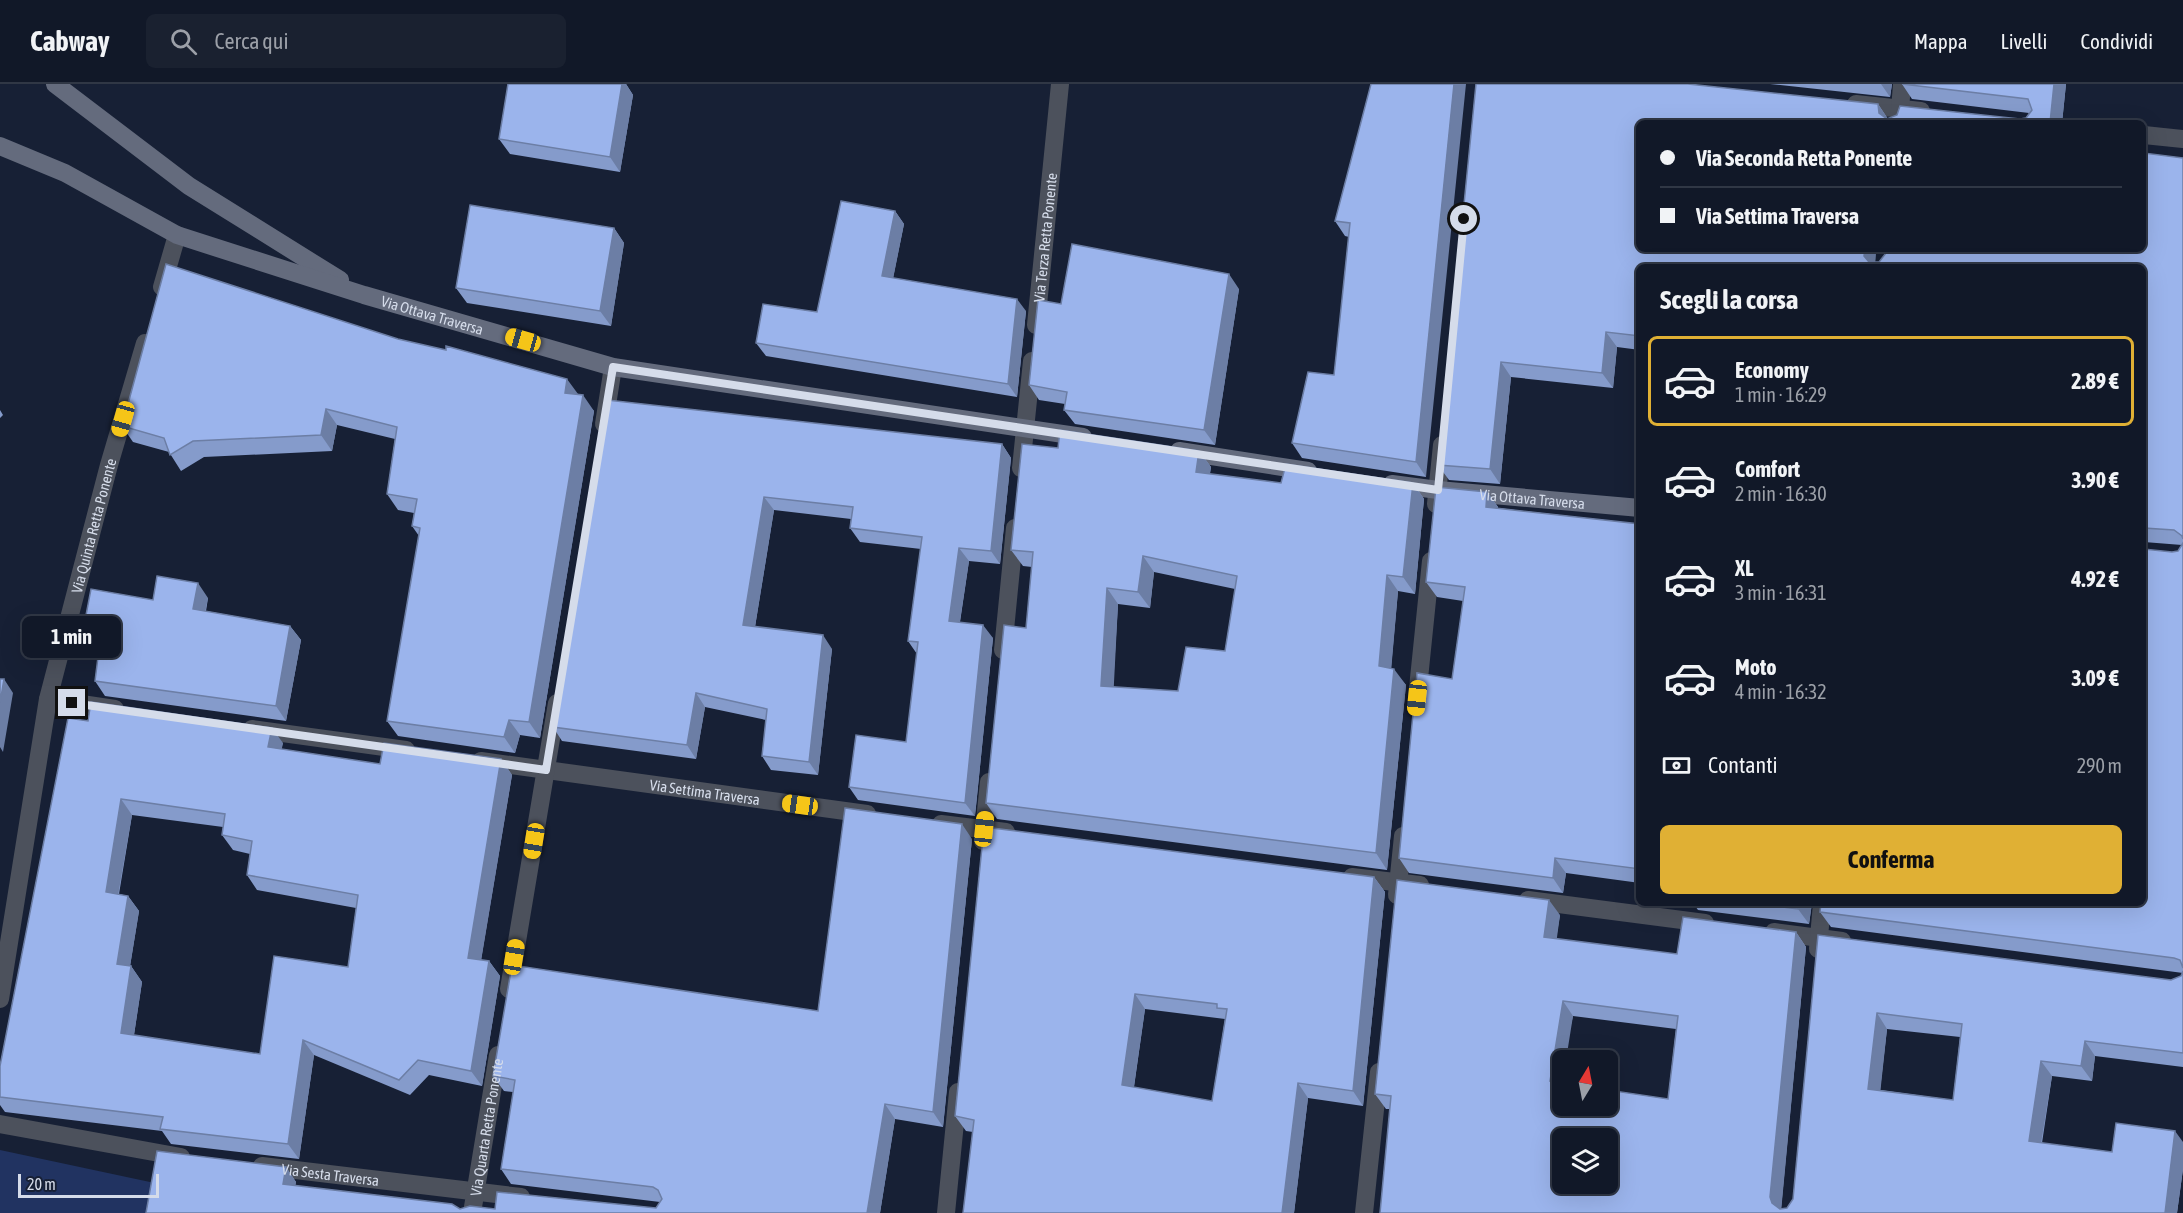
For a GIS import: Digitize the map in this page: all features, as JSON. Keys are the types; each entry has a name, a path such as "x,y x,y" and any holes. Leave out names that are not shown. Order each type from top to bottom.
{"street":[{"path":"55,84 189,186 364,295"},
{"name":"Via Terza Retta Ponente","path":"1019,487 1060,84"},
{"path":"1899,116 1902,84"},
{"path":"1841,103 1899,116 1936,113"},
{"path":"2146,135 2183,139"},
{"path":"0,146 65,173 177,235 364,295"},
{"path":"157,304 177,235"},
{"name":"Via Ottava Traversa","path":"364,295 613,367 1096,439"},
{"name":"Via Quinta Retta Ponente","path":"0,999 48,699 109,465 150,327"},
{"path":"600,447 613,367"},
{"path":"1415,716 1443,432"},
{"path":"1167,449 1320,473"},
{"name":"Via Ottava Traversa","path":"1379,482 1438,490 1636,508"},
{"path":"1001,664 1017,511"},
{"path":"507,1004 559,690"},
{"path":"48,699 131,711"},
{"path":"238,726 427,754"},
{"name":"Via Settima Traversa","path":"463,759 890,817"},
{"path":"981,864 992,759"},
{"path":"925,821 1020,834"},
{"path":"1395,918 1404,823"},
{"path":"1339,875 1434,887"},
{"path":"1516,898 1727,926"},
{"path":"1815,973 1822,906"},
{"path":"1750,929 1866,944"},
{"name":"Via Quarta Retta Ponente","path":"472,1213 501,1039"},
{"path":"1364,1213 1380,1060"},
{"path":"946,1213 960,1074"},
{"path":"0,1124 197,1158"},
{"name":"Via Sesta Traversa","path":"243,1164 533,1198"}],"shaded area":[{"path":"0,1150 164,1185 159,1213 0,1213"}],"building":[{"path":"508,84 622,84 610,157 499,139"},
{"path":"1371,84 1454,84 1416,462 1292,443 1308,372 1334,375 1350,223 1335,221"},
{"path":"1476,84 1688,84 1878,104 1879,113 1887,119 1897,115 1900,106 2020,119 2026,118 2032,110 2028,99 1902,84 2054,84 2050,120 1636,120 1636,252 1865,252 1864,256 1869,262 1879,262 1886,252 2146,252 2146,153 2183,158 2183,539 2174,530 2146,528 2146,264 1636,264 1636,336 1606,332 1602,373 1501,362 1490,469 1438,465"},
{"path":"841,201 895,211 882,276 1017,299 1008,384 756,343 763,304 817,312"},
{"path":"470,205 614,228 600,311 456,288"},
{"path":"1072,244 1229,274 1204,430 1064,410 1067,392 1029,385 1038,300 1061,304"},
{"path":"166,264 398,339 446,350 446,346 567,379 565,393 583,395 529,722 509,720 504,737 387,721 420,528 412,526 417,499 387,494 397,427 326,409 321,435 193,441 170,455 164,438 122,426"},
{"path":"607,400 1002,444 991,551 959,548 949,621 983,625 965,803 849,787 856,735 906,742 918,642 908,641 922,537 850,528 853,507 764,497 743,625 823,635 809,762 762,756 767,709 696,693 687,745 553,727"},
{"path":"1060,430 1199,451 1196,472 1281,483 1286,464 1413,483 1403,577 1387,575 1379,666 1394,669 1376,853 986,803 1004,625 1026,628 1033,552 1011,550 1022,444 1058,448","holes":["1143,556 1237,576 1225,651 1186,647 1178,691 1101,686 1107,588 1138,592"]},
{"path":"1436,487 1487,492 1486,507 1636,524 1636,868 1555,858 1553,878 1399,858 1417,673 1452,679 1465,587 1426,582"},
{"path":"2183,543 2183,968 2180,960 2174,958 1820,912 1821,906 2146,906 2146,549 2178,551"},
{"path":"157,576 198,583 193,609 290,626 276,706 95,681 100,641 82,636 91,589 153,600"},
{"path":"0,679 4,679 0,703"},
{"path":"91,702 272,728 268,747 380,764 384,743 501,759 468,958 489,961 471,1071 418,1060 399,1080 303,1040 288,1144 160,1129 163,1117 0,1097 0,1066 68,718 88,721","holes":["121,799 225,814 222,835 252,841 247,875 358,895 348,967 274,956 260,1054 121,1033 131,966 117,964 128,896 106,892"]},
{"path":"845,808 962,824 933,1112 885,1104 867,1213 146,1213 157,1151 286,1167 283,1184 452,1204 460,1209 470,1206 495,1209 497,1192 656,1208 662,1199 658,1190 653,1187 501,1169 515,1080 493,1076 512,965 818,1011"},
{"path":"984,827 1374,877 1353,1091 1298,1083 1282,1213 963,1213 974,1120 955,1116","holes":["1135,994 1217,1004 1217,1008 1227,1009 1212,1101 1122,1085"]},
{"path":"1397,880 1549,900 1544,937 1677,954 1683,917 1796,932 1770,1197 1772,1203 1780,1209 1787,1208 1793,1199 1818,935 2171,980 2181,976 2183,971 2183,1053 2085,1041 2081,1066 2041,1061 2029,1141 2112,1152 2116,1123 2175,1131 2165,1213 1380,1213 1391,1096 1375,1094","holes":["1877,1013 1962,1024 1953,1100 1868,1089"]},
{"path":"1774,906 1798,906 1798,909"}],"route":[{"path":"72,703 546,770 613,367 1438,490 1464,219"}]}
